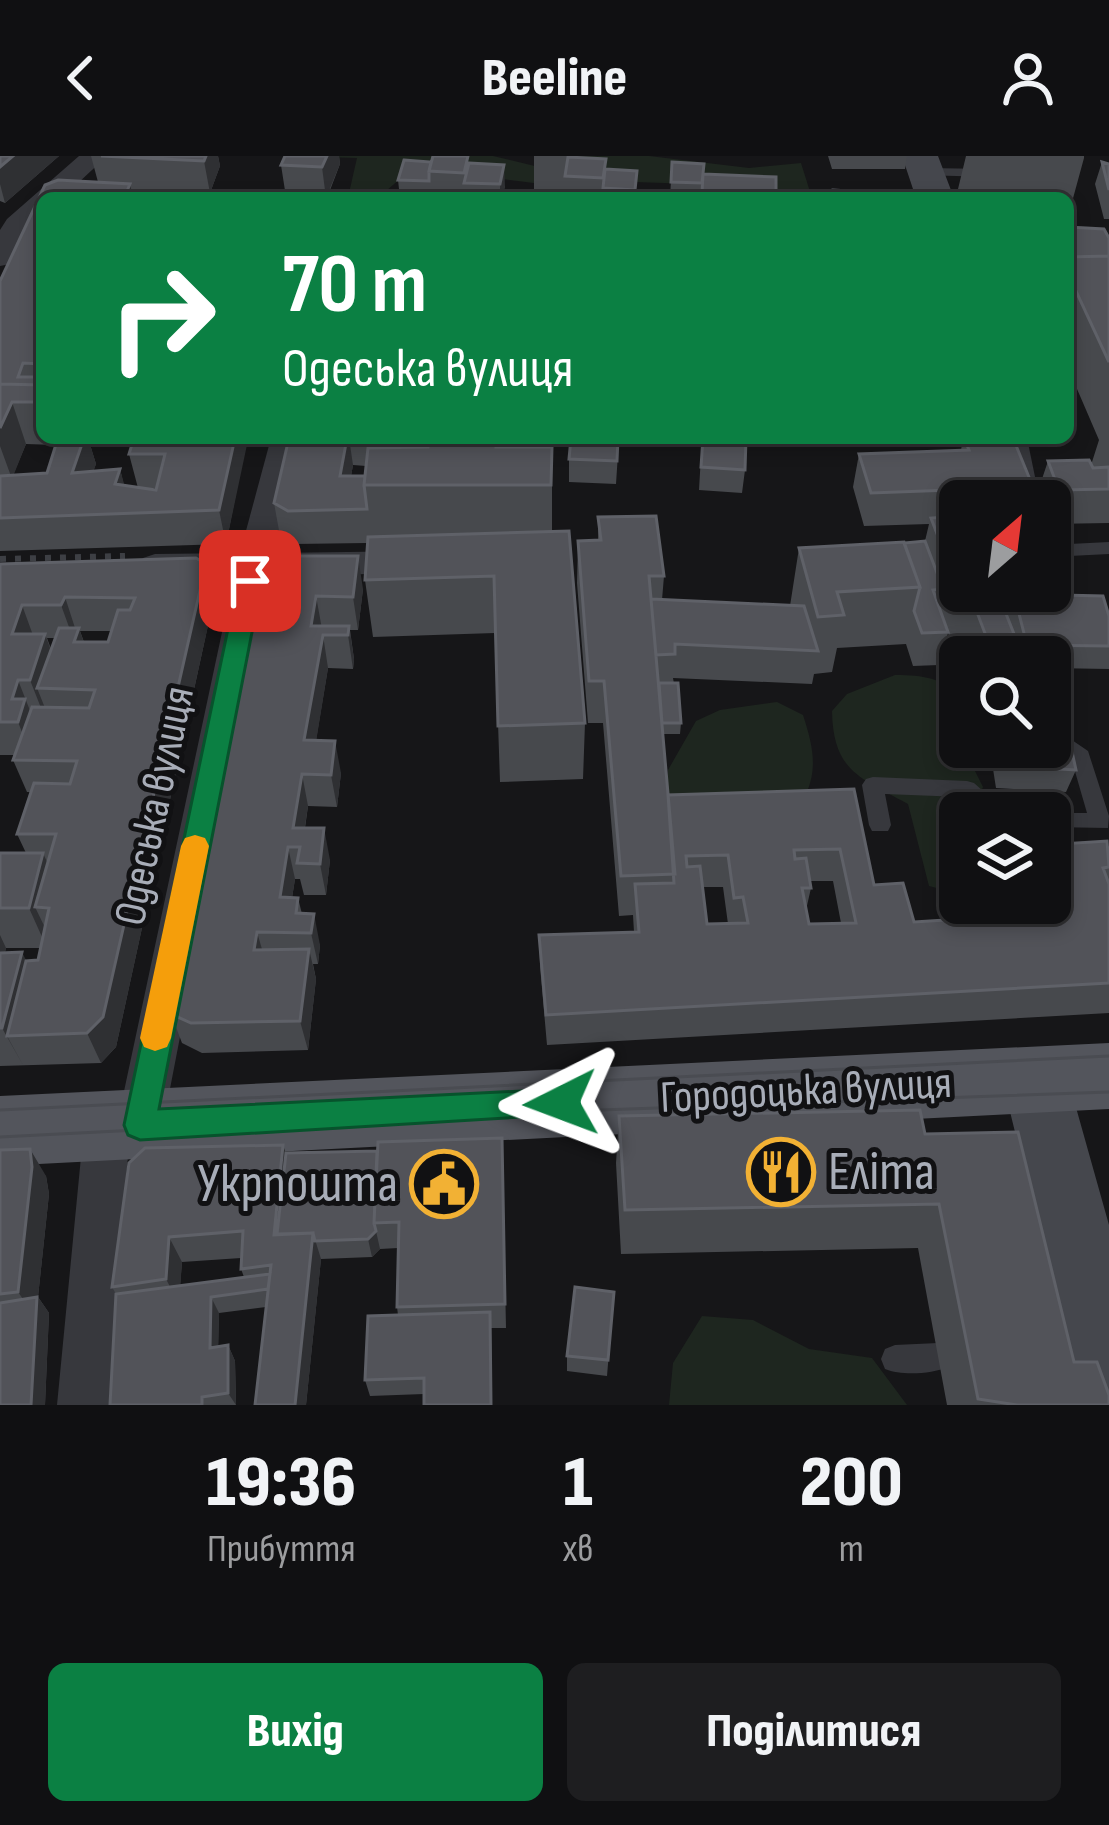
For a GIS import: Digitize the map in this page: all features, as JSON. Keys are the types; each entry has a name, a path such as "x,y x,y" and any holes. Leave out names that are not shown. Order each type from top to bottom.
{"main road":[{"name":"Городоцька вулиця","path":"0,1131 1109,1076"}],"street":[{"path":"51,192 94,156"},
{"path":"0,258 30,210"},
{"name":"Одеська вулиця","path":"83,1405 123,1125 285,444"},
{"path":"116,568 443,562"},
{"path":"1035,1079 1101,1354"}],"lane":[{"path":"927,175 1017,174"},
{"path":"1020,444 1027,480"},
{"path":"1071,549 1109,548"},
{"path":"1071,750 1081,757 1100,822 1071,820"},
{"path":"880,825 873,785 970,792"},
{"path":"895,1359 938,1357"}],"shaded area":[{"path":"288,156 493,156 547,169 557,186 479,176 401,178 386,191 349,192 357,158"},
{"path":"563,156 649,156 749,168 801,163 810,192 772,192 753,186 634,182"},
{"path":"895,675 939,682 939,768 974,768 983,787 981,792 939,792 939,889 929,886 908,804 853,771 838,748 832,711 847,694"},
{"path":"777,702 803,715 810,739 812,771 801,804 682,815 668,793 668,770 696,721 720,710"},
{"path":"702,1316 753,1320 809,1349 872,1358 907,1405 669,1405 673,1363"}],"building":[{"path":"101,156 206,156 204,161"},
{"path":"285,156 327,156 322,167 281,165"},
{"path":"433,156 468,156 464,173 429,171"},
{"path":"568,157 606,159 603,178 565,176"},
{"path":"404,160 431,162 429,181 398,180"},
{"path":"672,162 704,164 702,183 671,182"},
{"path":"1102,162 1109,164 1109,190"},
{"path":"469,163 504,165 500,184 464,183"},
{"path":"605,169 637,171 635,190 603,188"},
{"path":"703,174 776,177 776,192 702,192"},
{"path":"58,180 130,184 127,192 42,192 45,185"},
{"path":"36,204 36,364 23,363 18,377 36,377 36,385 0,384 0,281"},
{"path":"1074,227 1104,229 1109,256 1074,257"},
{"path":"1109,256 1109,362 1074,287 1074,257"},
{"path":"0,384 36,385 36,402 12,402 0,428"},
{"path":"56,444 82,444 72,473 120,469 115,484 156,490 165,454 129,454 132,444 234,444 219,510 0,518 0,476 47,473"},
{"path":"288,444 346,444 340,476 365,476 367,509 288,511 274,503"},
{"path":"570,444 618,444 617,461 569,459"},
{"path":"703,444 746,444 745,470 701,467"},
{"path":"1015,444 1030,480 939,480 939,490 871,493 859,454"},
{"path":"552,447 551,485 364,485 368,448"},
{"path":"1089,460 1093,468 1109,467 1109,489 1071,490 1071,480 1055,480 1048,461"},
{"path":"656,516 664,576 649,576 675,874 621,876 604,681 589,681 578,541 601,540 598,517"},
{"path":"569,531 585,723 498,726 494,576 365,580 368,537"},
{"path":"925,541 939,578 939,589 933,590 948,632 922,633 914,611 920,587 904,543"},
{"path":"904,542 920,587 837,592 844,615 818,617 799,548"},
{"path":"281,556 358,556 353,597 316,596 311,626 349,626 348,635 323,635 304,740 335,741 331,775 302,774 293,828 324,828 320,864 297,863 300,847 288,847 280,897 298,898 296,913 314,914 311,933 257,932 254,950 309,949 300,1021 191,1023 171,1014 265,564"},
{"path":"196,558 206,564 103,1017 87,1033 7,1036 26,961 38,960 49,908 35,907 56,834 17,834 34,783 70,784 77,761 13,760 32,707 89,708 95,690 37,688 59,628 79,628 74,642 108,642 118,610 130,610 135,598 65,597 61,605 22,605 12,634 45,634 30,680 18,680 12,699 25,699 18,722 0,722 0,564"},
{"path":"1071,595 1103,596 1109,646 1071,646 1071,636 1025,636 1019,612 1071,612"},
{"path":"651,599 804,606 818,651 675,644 675,654 656,655"},
{"path":"977,612 1005,612 1014,634 986,636"},
{"path":"659,683 678,683 681,723 662,723"},
{"path":"854,789 874,885 903,883 914,922 1071,924 1071,843 1107,841 1109,867 1103,868 1109,884 1109,983 546,1015 539,935 639,932 635,884 674,883 668,795","holes":["840,849 856,923 809,924 802,888 811,888 806,858 795,859 794,850","728,855 734,898 743,897 748,923 707,924 700,866 687,867 686,856"]},
{"path":"0,853 43,853 29,908 0,908"},
{"path":"22,952 2,1028 0,1028 0,953"},
{"path":"920,1110 925,1134 1018,1132 1074,1362 1097,1362 1109,1405 1017,1405 978,1399 939,1204 625,1210 619,1116"},
{"path":"502,1138 505,1304 397,1307 399,1222 374,1223 378,1142"},
{"path":"283,1145 274,1235 313,1233 295,1405 255,1405 271,1265 241,1269 243,1231 169,1237 166,1279 112,1287 129,1163 145,1148"},
{"path":"30,1149 18,1292 0,1294 0,1150"},
{"path":"377,1151 376,1231 368,1239 315,1241 313,1233 277,1234 286,1153"},
{"path":"270,1274 268,1289 211,1297 210,1348 228,1345 228,1393 202,1397 202,1405 110,1405 116,1294"},
{"path":"575,1287 614,1292 608,1360 567,1356"},
{"path":"37,1297 31,1405 0,1405 0,1303"},
{"path":"490,1312 491,1405 424,1405 424,1378 365,1380 368,1316"}],"tram line":[{"path":"0,1110 1109,1056"},
{"path":"0,1137 373,1118 1109,1092"}],"slow traffic":[{"path":"155,1038 195,846"}],"place":[{"name":"Еліта","path":"781,1172"},
{"name":"Укрпошта","path":"444,1184"}],"route":[{"path":"250,581 140,1125 561,1103"}]}
